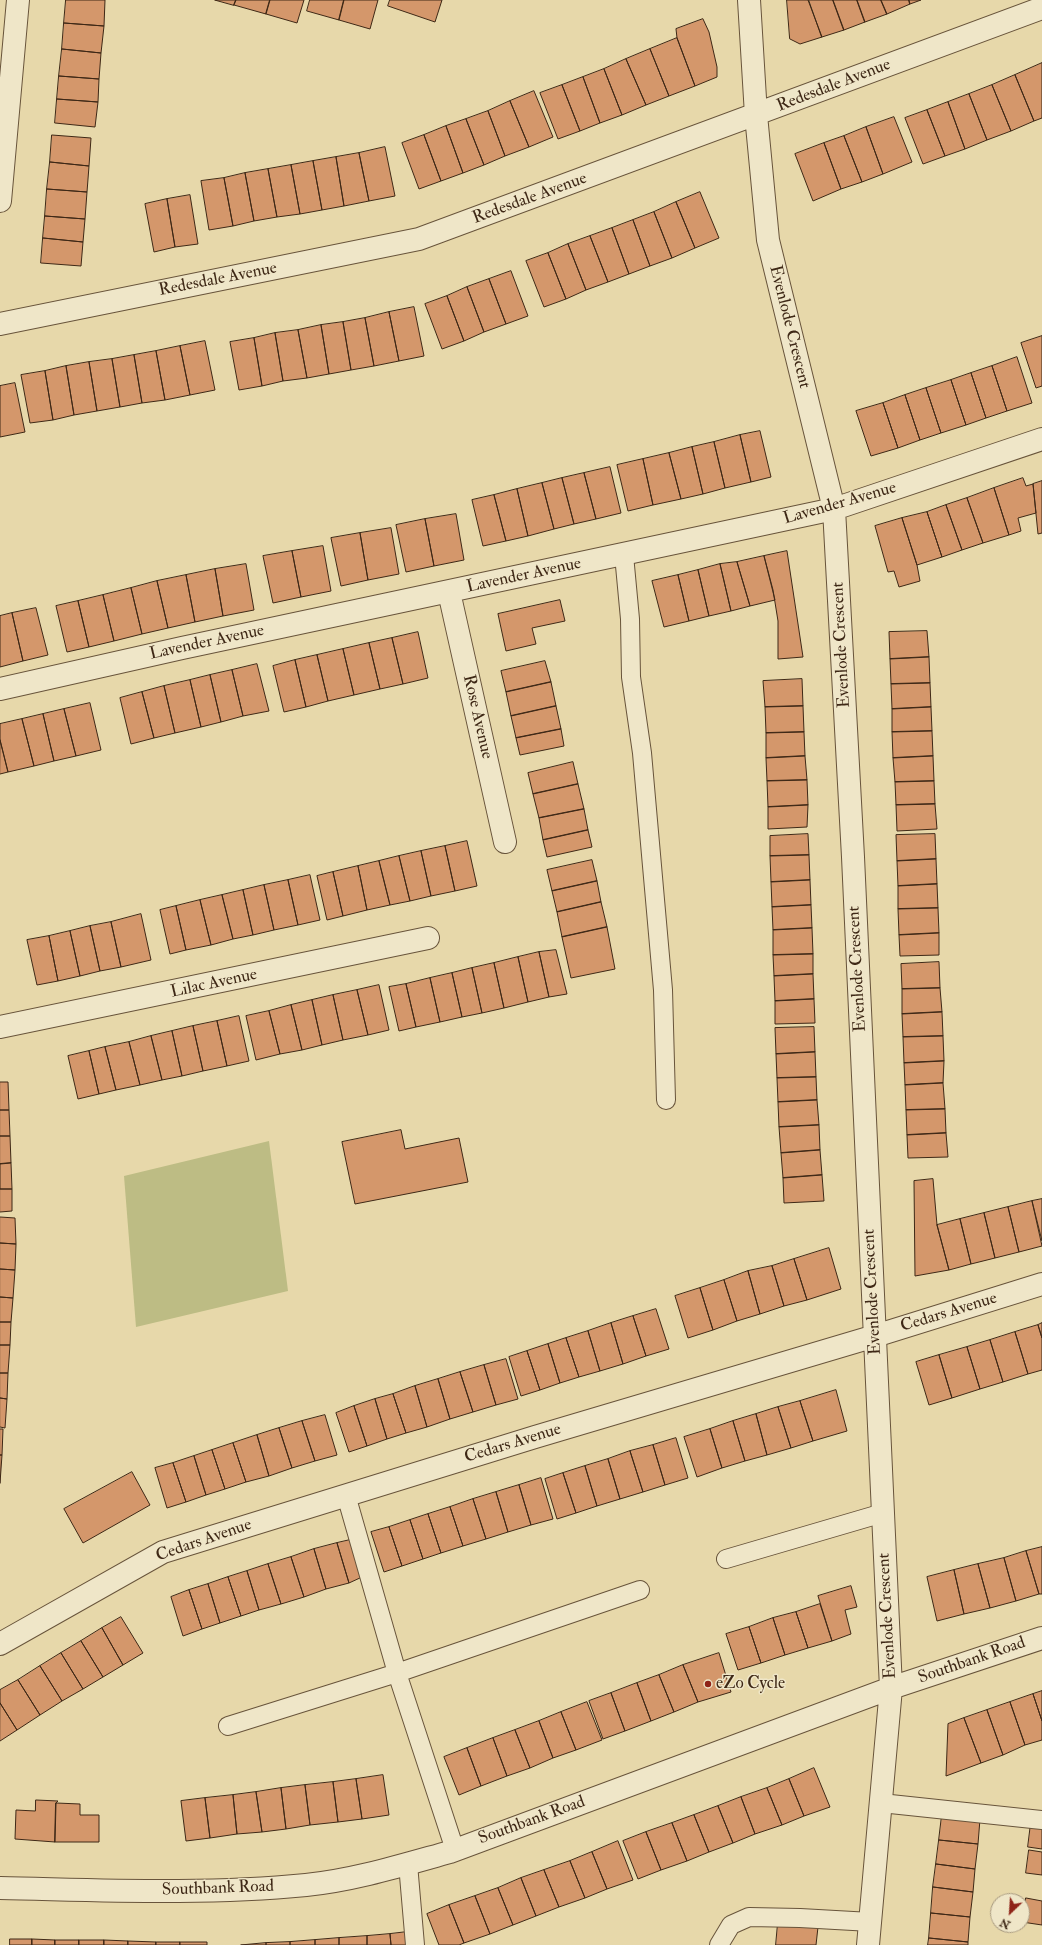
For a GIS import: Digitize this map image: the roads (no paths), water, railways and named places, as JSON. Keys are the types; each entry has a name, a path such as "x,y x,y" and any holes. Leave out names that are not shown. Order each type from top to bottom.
{"street":[{"path":"0,201 18,0"},
{"name":"Evenlode Crescent","path":"749,0 756,115 768,240 834,509 891,1688 868,1945"},
{"name":"Redesdale Avenue","path":"0,324 419,240 1042,8"},
{"name":"Lavender Avenue","path":"0,689 182,648 624,555 834,509 1042,440"},
{"name":"Rose Avenue","path":"449,592 505,842"},
{"name":"Lilac Avenue","path":"0,1027 428,938"},
{"name":"Cedars Avenue","path":"0,1644 163,1552 534,1437 875,1336 1042,1284"},
{"name":"Southbank Road","path":"0,1888 214,1892 307,1885 408,1864 455,1850 891,1688 1042,1638"}],"lane":[{"path":"624,555 630,619 631,676 642,753 664,990 666,1100"},
{"path":"346,1495 397,1673 455,1850"},
{"path":"726,1559 883,1513"},
{"path":"228,1726 397,1673 640,1590"},
{"path":"881,1803 1042,1820"},
{"path":"408,1864 415,1945"},
{"path":"719,1945 731,1925 749,1918 800,1918 870,1922"}],"place":[{"name":"eZo Cycle","path":"708,1684"}]}
